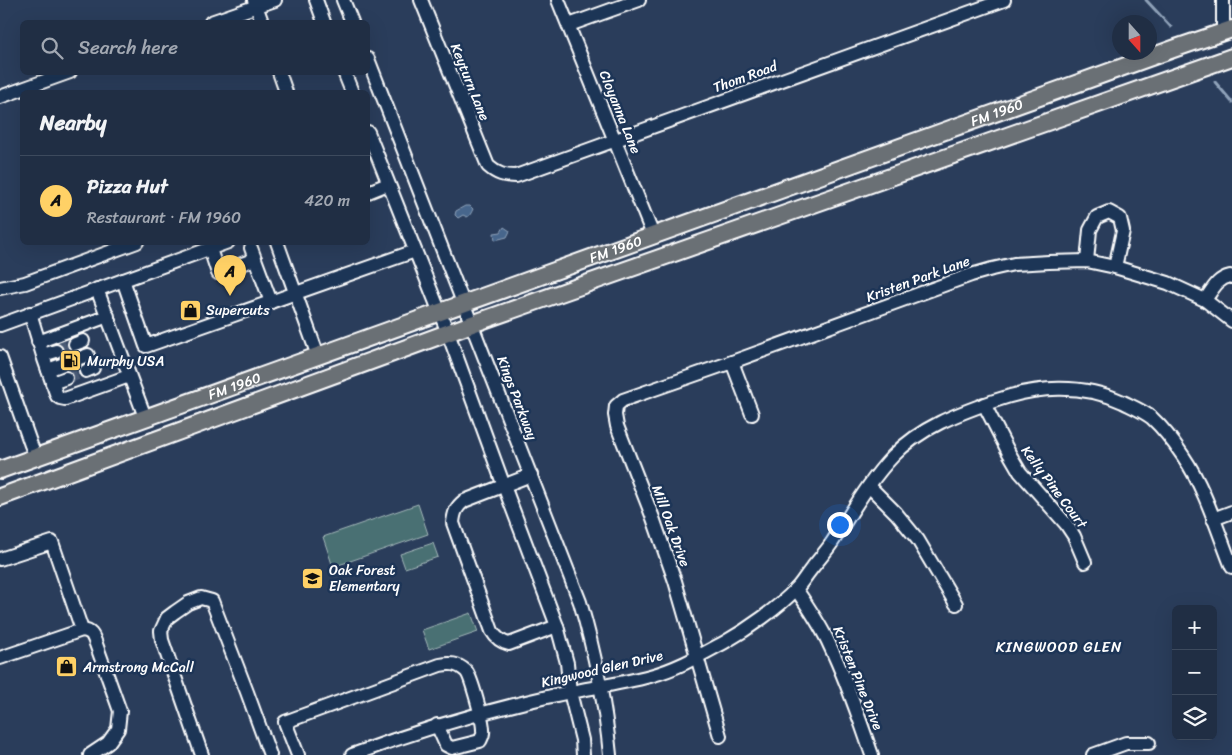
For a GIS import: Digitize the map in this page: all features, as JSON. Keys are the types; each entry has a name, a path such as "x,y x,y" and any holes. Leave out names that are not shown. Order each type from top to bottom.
{"main road":[{"name":"FM 1960","path":"0,468 36,457 1167,51 1228,31"},
{"name":"FM 1960","path":"0,497 472,324 1232,57"}],"street":[{"path":"217,20 255,3 275,0"},
{"path":"316,0 323,20"},
{"path":"343,0 351,20"},
{"name":"Keyturn Lane","path":"422,0 482,153 488,166 495,173"},
{"name":"Cloyanna Lane","path":"558,0 653,235"},
{"path":"569,25 639,0"},
{"name":"Thom Road","path":"495,173 516,176 1004,0"},
{"path":"1223,0 1228,31"},
{"path":"255,3 261,20"},
{"name":"Kings Parkway","path":"370,64 580,602 601,686 610,755"},
{"path":"0,97 62,75"},
{"path":"280,75 285,90"},
{"path":"345,75 351,90"},
{"path":"370,137 448,333 557,626 568,663 570,692 584,755"},
{"path":"370,191 388,184"},
{"path":"1087,261 1090,230 1097,217 1109,212 1120,218 1123,231 1115,267"},
{"path":"0,288 25,283 129,245"},
{"path":"0,325 220,245"},
{"path":"278,245 318,356"},
{"path":"210,249 218,273 231,268 253,253 271,302"},
{"path":"123,280 146,346 415,251"},
{"name":"Kristen Park Lane","path":"616,406 634,395 732,362 971,275 1014,264 1087,261 1115,267 1168,283 1205,300 1231,316"},
{"path":"1205,300 1218,281 1223,278 1232,277"},
{"path":"97,289 145,417"},
{"path":"30,313 42,355 57,396 60,398 65,399 129,376"},
{"path":"38,342 108,316"},
{"path":"42,355 56,351"},
{"path":"0,357 36,457"},
{"path":"732,362 752,414"},
{"path":"48,370 61,365"},
{"path":"52,383 66,378"},
{"name":"Kingwood Glen Drive","path":"352,755 437,725 480,713 650,676 674,668 728,640 755,622 796,589 831,544 869,486 892,457 914,437 940,422 984,404 1026,392 1050,389 1096,392 1138,409 1152,419 1184,457 1200,485 1232,567"},
{"name":"Kelly Pine Court","path":"984,404 1020,472 1066,524 1074,536 1084,562"},
{"name":"Mill Oak Drive","path":"616,406 614,415 617,426 672,572 720,736"},
{"path":"531,475 464,501 455,510 453,523 495,636 504,643 509,644 557,626"},
{"path":"869,486 896,513 918,540 956,604"},
{"path":"1213,519 1232,512"},
{"path":"0,559 52,542 82,630"},
{"name":"Kristen Pine Drive","path":"796,589 817,620 830,645 872,755"},
{"path":"202,755 162,640 161,631 167,618 188,603 201,598 212,601 270,755"},
{"path":"0,658 82,630 88,631 92,635 120,711 118,729 108,743 90,755"},
{"path":"298,755 285,722 440,665 451,663 468,672 484,732 480,741 452,748 446,745 437,725"},
{"path":"1093,755 1126,743 1149,743"}],"green space":[{"path":"418,504 428,534 333,567 323,537"},
{"path":"433,543 438,557 405,568 400,554"},
{"path":"471,613 478,632 429,649 422,630"}],"water":[{"path":"465,206 470,206 473,209 469,216 463,215 458,218 455,215 456,211"},
{"path":"504,227 510,231 507,237 495,240 494,233 501,232"}],"waterway":[{"path":"1146,0 1171,27"},
{"path":"1215,82 1232,102"}],"tunnel":[{"path":"56,351 75,344"},
{"path":"61,365 80,358"},
{"path":"66,378 86,371"}],"place":[{"name":"Pizza Hut","path":"230,296"},
{"name":"Supercuts","path":"190,310"},
{"name":"Murphy USA","path":"71,361"},
{"name":"Oak Forest Elementary","path":"313,578"},
{"name":"Armstrong McCall","path":"67,667"}],"district":[{"name":"KINGWOOD GLEN","path":"1059,647"}]}
